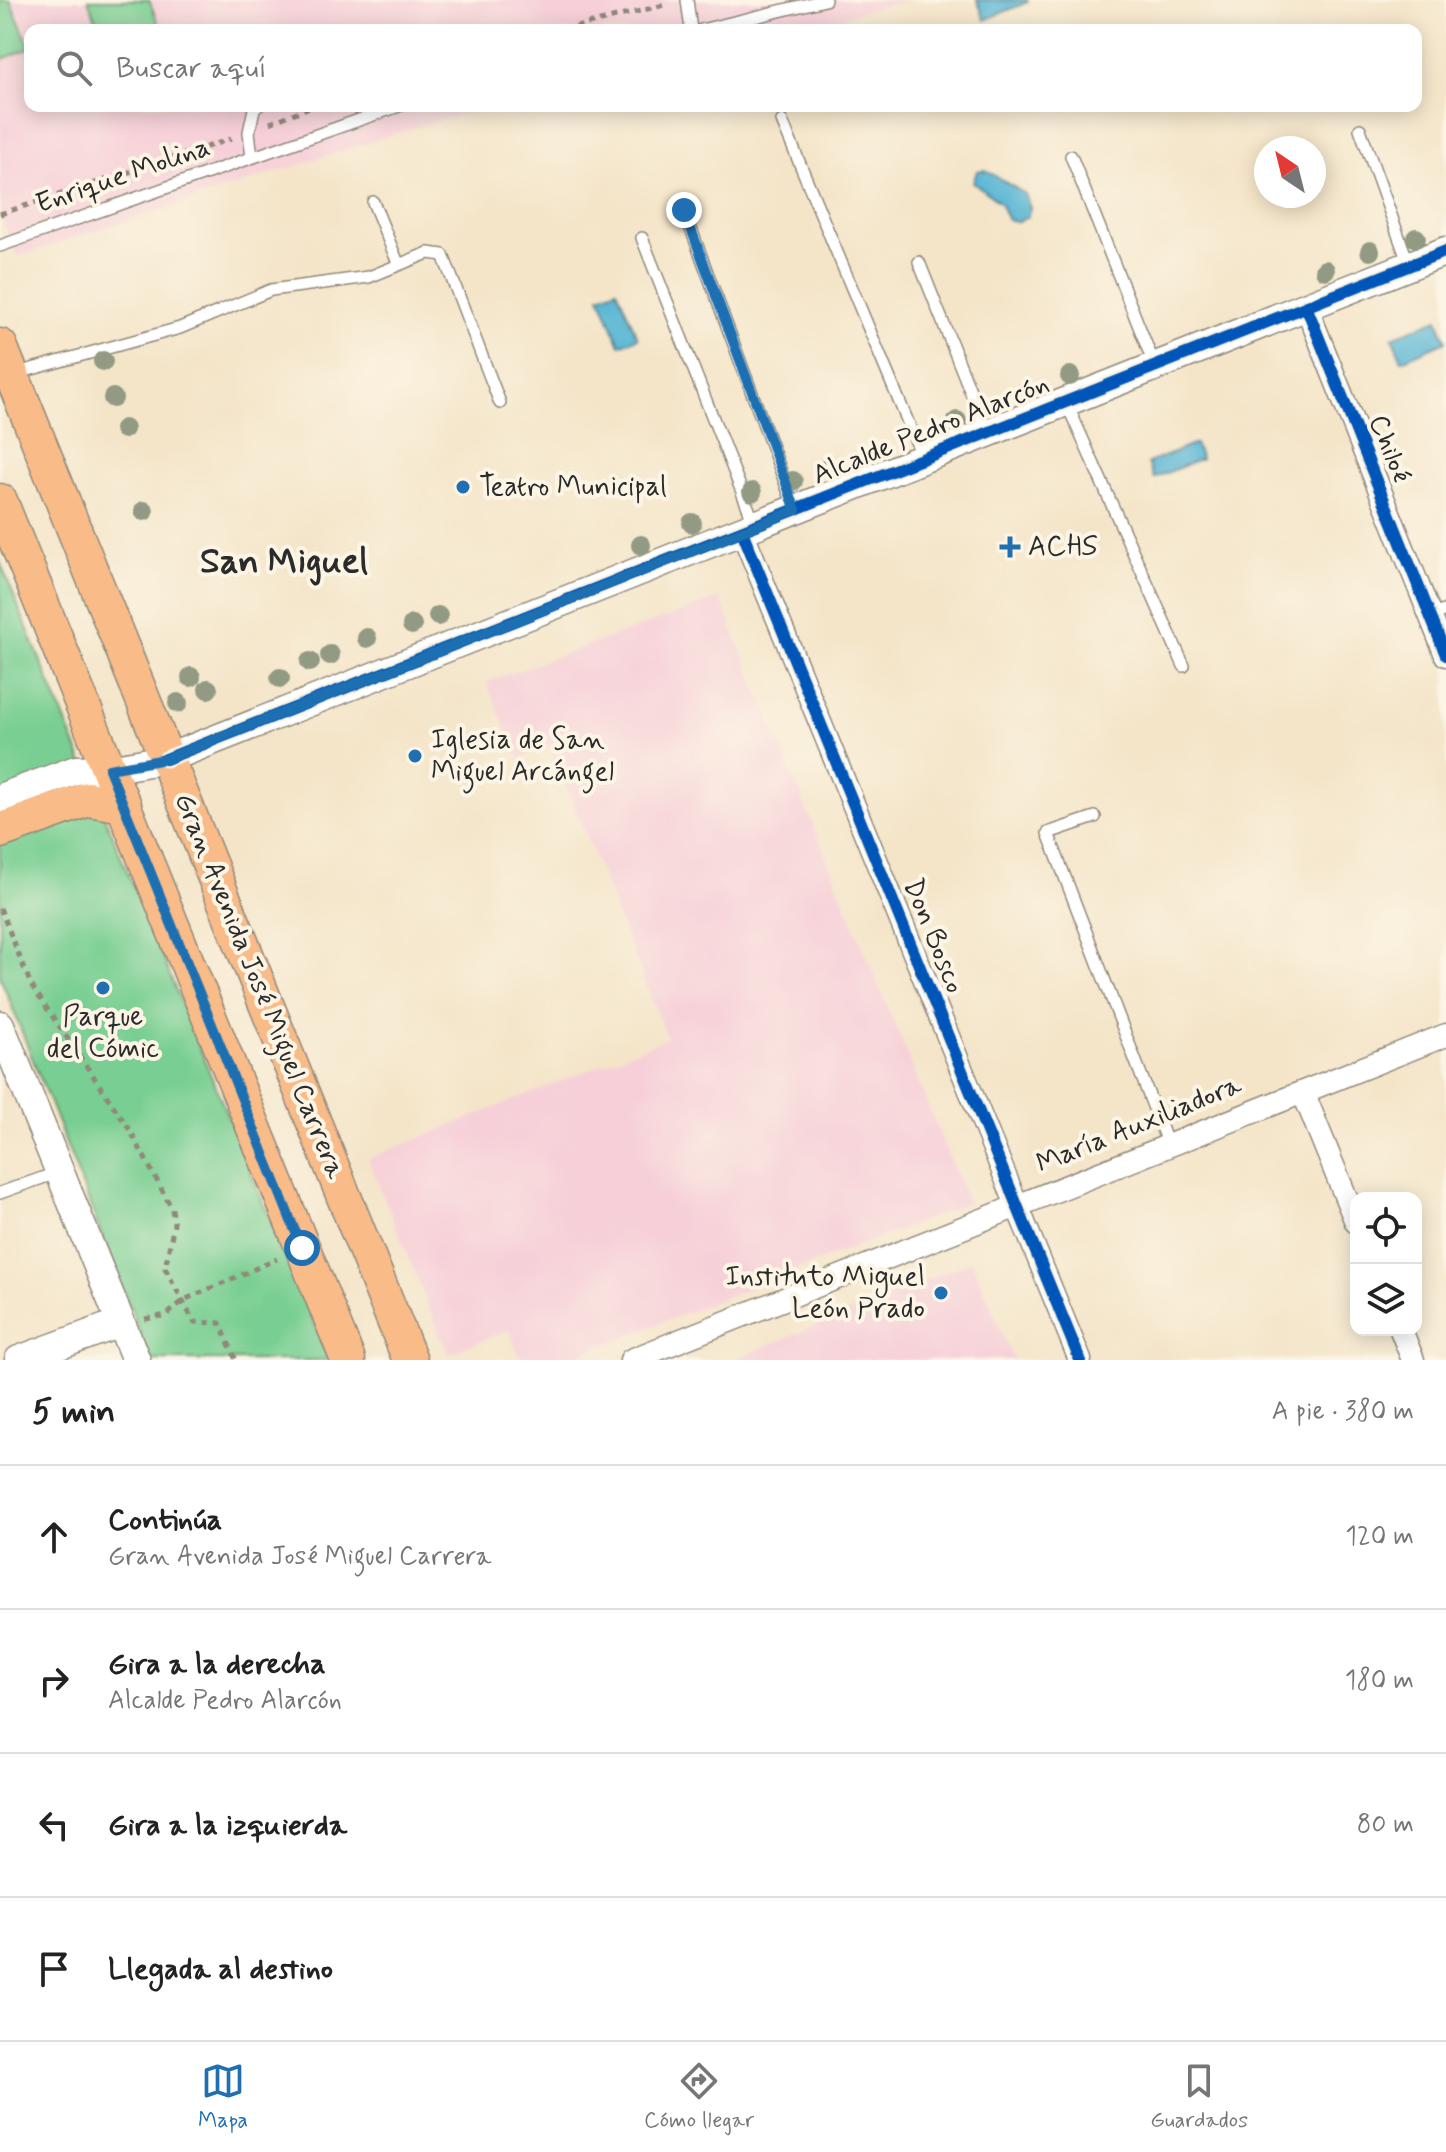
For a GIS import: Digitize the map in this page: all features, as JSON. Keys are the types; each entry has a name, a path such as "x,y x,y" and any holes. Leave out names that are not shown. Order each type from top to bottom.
{"main road":[{"name":"Gran Avenida José Miguel Carrera","path":"4,366 410,1360"},
{"name":"Gran Avenida José Miguel Carrera","path":"0,501 348,1360"},
{"path":"0,831 88,799 124,805"}],"street":[{"name":"Alcalde Pedro Alarcón","path":"0,798 76,770 109,769 166,759 1446,251"},
{"name":"Chiloé","path":"1306,306 1438,613 1446,655"},
{"name":"Don Bosco","path":"748,528 1080,1360"},
{"path":"0,1025 136,1360"},
{"name":"María Auxiliadora","path":"631,1360 1446,1035"},
{"path":"1303,1092 1350,1207"},
{"path":"19,1360 120,1323"},
{"path":"1403,1336 1413,1360"}],"lane":[{"path":"685,0 690,24"},
{"path":"726,24 825,0"},
{"path":"252,157 249,132 253,112"},
{"name":"Enrique Molina","path":"0,246 382,112"},
{"path":"782,121 923,458"},
{"path":"1360,129 1409,266"},
{"path":"1071,156 1154,365"},
{"path":"373,202 398,263"},
{"path":"684,210 796,510"},
{"path":"642,238 748,528"},
{"path":"4,366 180,328 271,290 369,277 428,253 443,255 500,403"},
{"path":"919,262 987,433"},
{"path":"1066,402 1184,666"},
{"path":"1095,817 1048,833 1168,1145"},
{"path":"0,1193 59,1172"}],"path":[{"path":"588,24 685,0"},
{"path":"0,214 203,151 297,112"},
{"path":"0,908 31,985 130,1130 172,1209 174,1224 165,1268 194,1322 220,1323 236,1360"},
{"path":"120,1323 167,1315 184,1300 302,1248"}],"shaded area":[{"path":"0,0 908,0 814,24 24,24 24,112 470,112 18,256 0,215"},
{"path":"720,598 968,1203 565,1360 521,1360 509,1330 448,1354 368,1159 667,1038 550,746 519,758 486,682"},
{"name":"Instituto Miguel León Prado","path":"972,1261 1013,1360 733,1360 820,1324"}],"green space":[{"path":"0,0 10,0 24,34 24,50 0,60"},
{"path":"88,0 149,0 159,24 98,24"},
{"path":"0,562 330,1360 151,1360 0,976"}],"water":[{"path":"977,0 1027,0 1028,2 985,20"},
{"path":"985,170 1025,194 1030,208 1027,217 1018,222 1008,220 1000,203 973,182 977,171"},
{"path":"617,289 638,338 620,345 600,296"},
{"path":"1438,319 1446,341 1402,360 1392,337"},
{"path":"1195,444 1201,459 1154,478 1148,463"}],"cycle path":[{"path":"166,759 1446,251"},
{"path":"1306,306 1446,655"},
{"path":"742,531 1080,1360"}],"place":[{"name":"Teatro Municipal","path":"463,487"},
{"name":"ACHS","path":"1010,547"},
{"name":"Iglesia de San Miguel Arcángel","path":"415,756"},
{"name":"Parque del Cómic","path":"103,988"},
{"name":"Instituto Miguel León Prado","path":"941,1293"}],"district":[{"name":"San Miguel","path":"284,562"}],"route":[{"path":"302,1248 109,769 166,759 796,510 684,210"}]}
